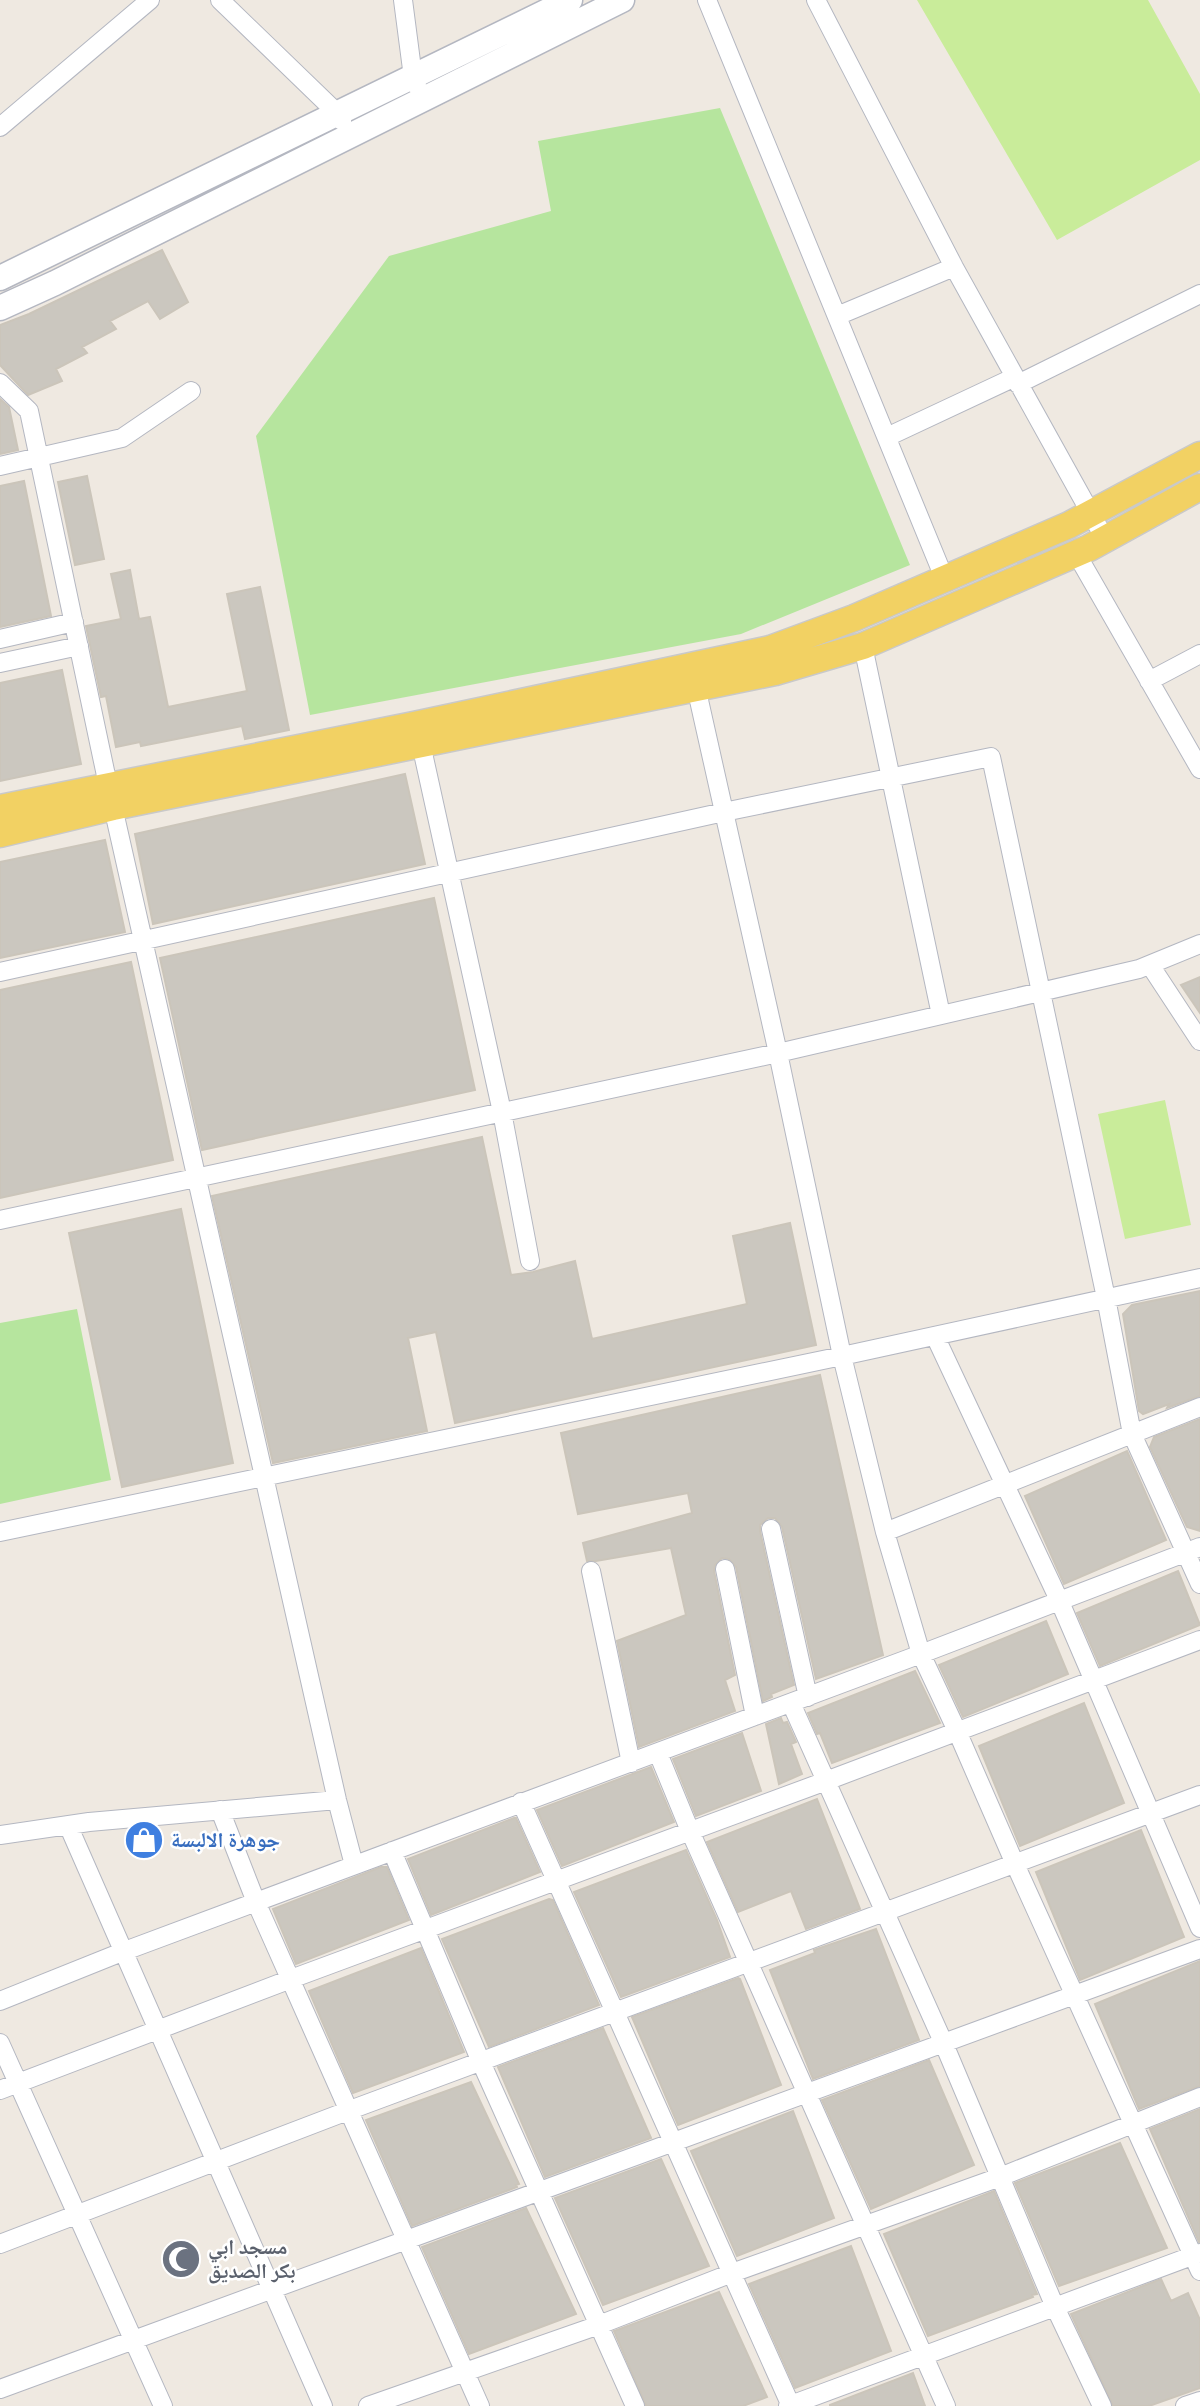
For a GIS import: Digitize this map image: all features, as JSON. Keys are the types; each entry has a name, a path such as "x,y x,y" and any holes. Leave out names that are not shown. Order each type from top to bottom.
{"main road":[{"path":"0,278 570,0"},
{"path":"0,308 622,0"},
{"path":"0,808 111,796 421,744 694,677 945,580 1091,514 1200,455"},
{"path":"0,834 111,796 414,725 694,677 775,672 863,646 1076,554 1200,487"}],"street":[{"path":"0,127 150,0"},
{"path":"220,0 338,114 352,135"},
{"path":"403,0 413,77 422,100"},
{"path":"706,0 945,580"},
{"path":"816,0 954,267 1105,539"},
{"path":"837,316 954,267"},
{"path":"887,437 1200,295"},
{"path":"0,383 29,411 111,796 337,1800 354,1865"},
{"path":"0,466 122,439 191,391"},
{"path":"1076,554 1200,769"},
{"path":"0,639 74,622"},
{"path":"0,663 79,646"},
{"path":"863,646 941,1016"},
{"path":"1149,681 1200,654"},
{"path":"521,1802 790,2406 1055,2307 1198,2260 1133,2124 920,1654 885,1532 842,1356 694,677"},
{"path":"421,744 502,1112 530,1261"},
{"path":"0,972 990,757 1106,1298 1132,1434 1193,1550 1200,1584"},
{"path":"0,1220 941,1016 1139,969 1200,944"},
{"path":"1150,965 1200,1041"},
{"path":"0,1532 842,1356 1200,1278"},
{"path":"935,1336 1060,1602 1200,1928"},
{"path":"885,1532 1200,1407"},
{"path":"771,1529 808,1696"},
{"path":"0,2001 122,1952 1193,1550"},
{"path":"725,1569 755,1716"},
{"path":"591,1571 631,1763"},
{"path":"0,2090 156,2029 1200,1640"},
{"path":"791,1703 944,2044 1055,2307 1102,2406"},
{"path":"658,1753 748,1964 946,2406"},
{"path":"0,2244 350,2110 1200,1795"},
{"path":"0,1835 68,1825 337,1800"},
{"path":"220,1810 256,1902 480,2406"},
{"path":"68,1825 323,2406"},
{"path":"392,1851 423,1930 538,2193 635,2406"},
{"path":"0,2389 1200,1949"},
{"path":"0,2043 163,2406"},
{"path":"368,2406 599,2325 732,2273 1000,2177 1200,2097"},
{"path":"0,2398 4,2406"},
{"path":"1185,2406 1200,2401"}],"green space":[{"path":"917,0 1148,0 1200,94 1200,160 1057,240"},
{"path":"720,108 910,565 741,634 310,715 256,436 389,256 551,211 538,141"},
{"path":"1165,1100 1191,1225 1125,1239 1098,1114"},
{"path":"77,1309 111,1480 0,1504 0,1323"}],"building":[{"path":"162,250 188,302 160,319 148,301 110,321 116,329 82,347 87,353 56,369 62,381 28,395 0,365 0,325 29,314"},
{"path":"0,399 9,407 18,450 0,454"},
{"path":"87,476 104,559 75,565 58,482"},
{"path":"24,481 51,616 0,627 0,486"},
{"path":"130,570 139,619 150,617 168,707 247,691 227,594 260,587 289,730 245,739 242,726 141,746 140,742 116,747 106,696 101,697 86,626 121,619 111,574"},
{"path":"62,670 81,764 0,781 0,683"},
{"path":"405,774 425,864 153,924 135,834"},
{"path":"105,840 125,932 0,958 0,862"},
{"path":"434,898 475,1090 202,1150 160,958"},
{"path":"131,962 173,1160 0,1198 0,990"},
{"path":"1200,977 1200,1013 1181,985"},
{"path":"482,1137 511,1275 575,1261 592,1339 747,1304 733,1236 790,1223 816,1345 455,1423 436,1332 408,1338 427,1431 273,1463 212,1196"},
{"path":"181,1209 233,1463 122,1487 69,1233"},
{"path":"1200,1291 1200,1396 1143,1414 1139,1411 1123,1314 1132,1305"},
{"path":"820,1375 883,1655 816,1679 782,1527 775,1518 768,1518 760,1525 760,1531 794,1685 771,1694 772,1697 763,1701 736,1567 729,1559 722,1558 715,1565 714,1571 735,1675 725,1680 735,1711 639,1747 617,1641 686,1615 671,1548 587,1561 583,1543 692,1513 688,1493 578,1514 561,1433"},
{"path":"1200,1419 1200,1531 1187,1527 1150,1447 1154,1437"},
{"path":"1127,1451 1166,1540 1064,1584 1025,1496"},
{"path":"1178,1571 1200,1625 1100,1666 1077,1613"},
{"path":"1046,1621 1068,1674 963,1717 939,1665"},
{"path":"915,1671 940,1723 832,1763 820,1733 817,1734 808,1713"},
{"path":"1084,1703 1124,1803 1020,1846 979,1746"},
{"path":"781,1718 783,1723 787,1722 796,1742 791,1744 802,1774 779,1784 766,1724"},
{"path":"742,1733 761,1791 696,1816 673,1759"},
{"path":"651,1767 674,1822 562,1866 537,1810"},
{"path":"817,1799 860,1909 806,1929 791,1891 738,1912 707,1842"},
{"path":"514,1818 540,1872 431,1915 408,1859"},
{"path":"1141,1830 1184,1937 1080,1980 1036,1872"},
{"path":"686,1850 730,1957 621,1997 574,1892"},
{"path":"387,1867 409,1920 296,1964 273,1909"},
{"path":"549,1899 553,1900 599,2005 489,2047 442,1939"},
{"path":"876,1929 919,2040 813,2079 770,1970 815,1953 814,1950"},
{"path":"421,1948 464,2052 353,2093 309,1991"},
{"path":"1200,1961 1200,2086 1139,2109 1095,2004"},
{"path":"738,1978 781,2085 678,2125 632,2017"},
{"path":"603,2028 651,2138 545,2177 498,2067"},
{"path":"929,2060 974,2165 871,2209 822,2100"},
{"path":"471,2082 519,2184 412,2226 366,2120"},
{"path":"1200,2109 1200,2242 1199,2242 1150,2129"},
{"path":"793,2111 834,2218 737,2256 691,2151"},
{"path":"1120,2143 1167,2248 1059,2286 1015,2183"},
{"path":"661,2159 709,2266 603,2305 555,2198"},
{"path":"994,2191 1037,2294 928,2336 884,2234"},
{"path":"526,2208 576,2314 469,2354 422,2247"},
{"path":"851,2246 891,2351 795,2388 749,2284"},
{"path":"1161,2279 1171,2301 1188,2293 1200,2320 1200,2388 1149,2406 1113,2406 1071,2314"},
{"path":"719,2292 767,2397 743,2406 646,2406 614,2331"},
{"path":"913,2373 925,2406 830,2406 830,2405"}],"place":[{"name":"جوهرة الالبسة","path":"144,1840"},
{"name":"مسجد ابي بكر الصديق","path":"181,2259"}]}
